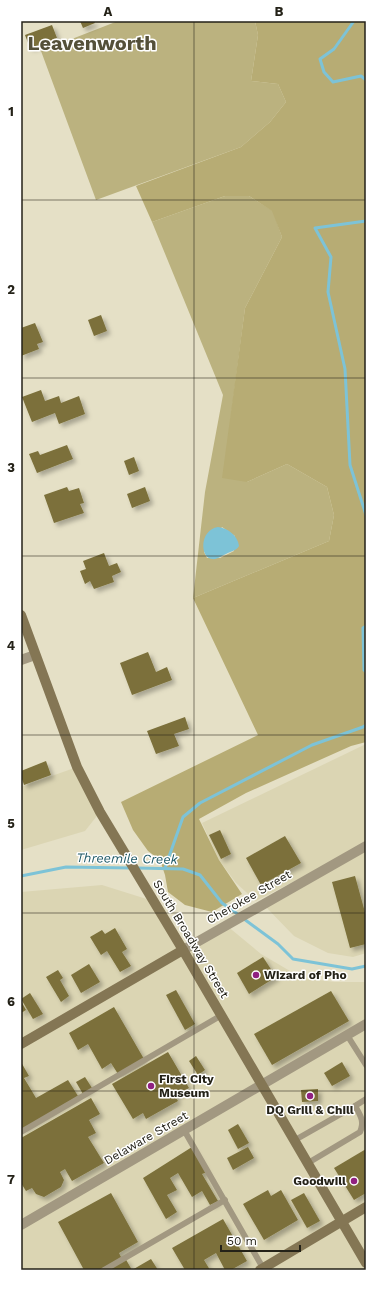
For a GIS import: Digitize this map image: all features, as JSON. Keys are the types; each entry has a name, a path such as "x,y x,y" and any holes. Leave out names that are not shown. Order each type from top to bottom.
{"street":[{"name":"South Broadway Street","path":"21,615 77,767 100,812 222,1015 365,1259"},
{"path":"21,660 35,655"},
{"name":"Cherokee Street","path":"21,1044 366,846"},
{"name":"Delaware Street","path":"21,1225 366,1024"},
{"path":"264,1269 366,1207"}],"lane":[{"path":"21,1132 222,1015"},
{"path":"347,1035 366,1065"},
{"path":"295,1140 366,1099"},
{"path":"308,1163 360,1132 362,1127 362,1118 355,1106"},
{"path":"184,1130 264,1269"},
{"path":"104,1270 225,1200"}],"shaded area":[{"path":"118,21 255,21 258,35 251,81 278,84 286,102 270,122 241,147 96,200 41,51"},
{"path":"255,21 366,21 366,742 351,746 246,793 199,819 219,860 242,894 212,912 185,905 168,892 165,875 160,860 148,851 133,830 121,802 258,735 193,598 329,541 334,515 327,487 287,464 247,482 222,478 245,308 282,237 272,211 249,196 225,196 152,222 136,186 241,147 270,122 286,102 278,84 251,81 258,35"},
{"path":"225,196 249,196 273,211 282,237 245,308 230,424 247,482 287,464 327,487 334,515 329,541 193,598 205,492 223,395 152,222","holes":["222,527 235,536 234,551 220,558 207,558 204,552"]},
{"path":"366,744 366,844 256,901 236,883 219,860 202,823"},
{"path":"77,767 100,812 85,831 21,850 21,787"},
{"path":"366,847 366,953 353,957 328,953 294,936 266,907"},
{"path":"102,885 153,901 183,949 226,925 261,954 302,978 335,982 366,982 366,1270 21,1270 21,892"}],"water":[{"path":"218,527 232,533 237,539 239,546 235,550 219,558 212,559 205,554 203,544 207,533"}],"building":[{"path":"80,21 94,21 95,23 83,28"},
{"path":"52,25 57,38 30,48 25,35"},
{"path":"101,315 107,331 94,336 88,320"},
{"path":"35,323 43,342 37,344 39,349 21,356 21,328"},
{"path":"41,390 45,401 59,396 61,403 79,396 85,414 59,424 55,413 32,422 22,397"},
{"path":"67,445 73,459 37,473 29,454 38,451 40,455"},
{"path":"134,457 139,471 129,475 124,461"},
{"path":"67,487 69,491 79,488 84,503 80,504 84,513 54,523 44,495"},
{"path":"145,487 150,501 132,508 127,494"},
{"path":"104,553 109,566 117,563 121,572 112,576 114,582 94,589 90,581 85,584 80,571 86,569 83,561"},
{"path":"148,652 156,672 167,667 172,680 132,695 120,663"},
{"path":"185,717 189,729 174,734 179,746 156,754 147,731"},
{"path":"46,761 51,775 24,785 21,771"},
{"path":"220,830 231,854 221,859 209,835"},
{"path":"285,836 301,863 261,885 246,858"},
{"path":"355,876 366,916 366,944 350,948 332,882"},
{"path":"115,928 127,949 122,952 131,966 120,972 107,951 101,955 90,937 102,930 105,934"},
{"name":"Wizard of Pho","path":"263,957 276,977 249,994 237,973"},
{"path":"89,964 100,982 81,993 71,975"},
{"path":"58,970 63,978 60,980 69,996 61,1002 46,977"},
{"path":"176,990 195,1024 185,1030 166,995"},
{"path":"331,991 349,1021 272,1065 254,1034"},
{"path":"30,993 43,1014 33,1019 21,999"},
{"path":"21,1001 26,1010 21,1013"},
{"path":"114,1007 144,1059 118,1074 111,1063 102,1069 88,1044 78,1050 69,1033"},
{"name":"First City Museum","path":"168,1052 189,1088 175,1096 178,1101 146,1119 143,1113 133,1119 112,1084"},
{"path":"196,1056 205,1070 198,1075 189,1061"},
{"path":"21,1062 29,1076 24,1078 36,1098 68,1080 78,1096 21,1130"},
{"path":"342,1062 350,1076 332,1086 324,1073"},
{"path":"85,1077 92,1088 83,1094 76,1082"},
{"name":"DQ Grill & Chill","path":"318,1089 318,1101 302,1102 301,1090"},
{"path":"91,1098 100,1114 89,1120 96,1133 88,1137 104,1163 72,1181 65,1169 60,1172 64,1180 61,1187 44,1197 36,1194 32,1188 26,1191 21,1183 21,1138"},
{"path":"238,1124 249,1143 238,1149 228,1130"},
{"path":"192,1147 207,1172 202,1174 218,1201 210,1205 202,1191 192,1197 178,1173 170,1178 177,1190 167,1195 177,1212 166,1219 143,1178"},
{"path":"248,1147 254,1158 233,1170 227,1158"},
{"name":"Goodwill","path":"366,1149 366,1193 354,1200 334,1168"},
{"path":"268,1190 271,1196 281,1190 298,1220 264,1240 243,1204"},
{"path":"111,1193 138,1242 119,1253 122,1259 101,1270 84,1270 58,1222"},
{"path":"304,1193 320,1221 307,1228 291,1200"},
{"path":"223,1219 247,1261 231,1270 225,1270 216,1253 204,1260 210,1270 185,1270 172,1248"},
{"path":"125,1258 132,1270 106,1270"},
{"path":"151,1259 158,1270 132,1270"}],"waterway":[{"path":"354,21 334,49 320,59 324,72 333,82 361,76 366,80"},
{"path":"366,221 315,228 331,257 328,292 345,369 350,465 366,515"},
{"path":"366,626 363,628 364,670 366,672"},
{"path":"165,868 183,817 200,803 312,745 366,725"},
{"name":"Threemile Creek","path":"21,876 66,867 131,868"},
{"name":"Threemile Creek","path":"137,868 183,869 200,875 222,903 239,915"},
{"name":"Threemile Creek","path":"244,919 278,944 293,959 352,969 366,966"}],"place":[{"name":"Wizard of Pho","path":"256,975"},
{"name":"First City Museum","path":"151,1086"},
{"name":"DQ Grill & Chill","path":"310,1096"},
{"name":"Goodwill","path":"354,1181"}],"district":[{"name":"Leavenworth","path":"92,43"}]}
